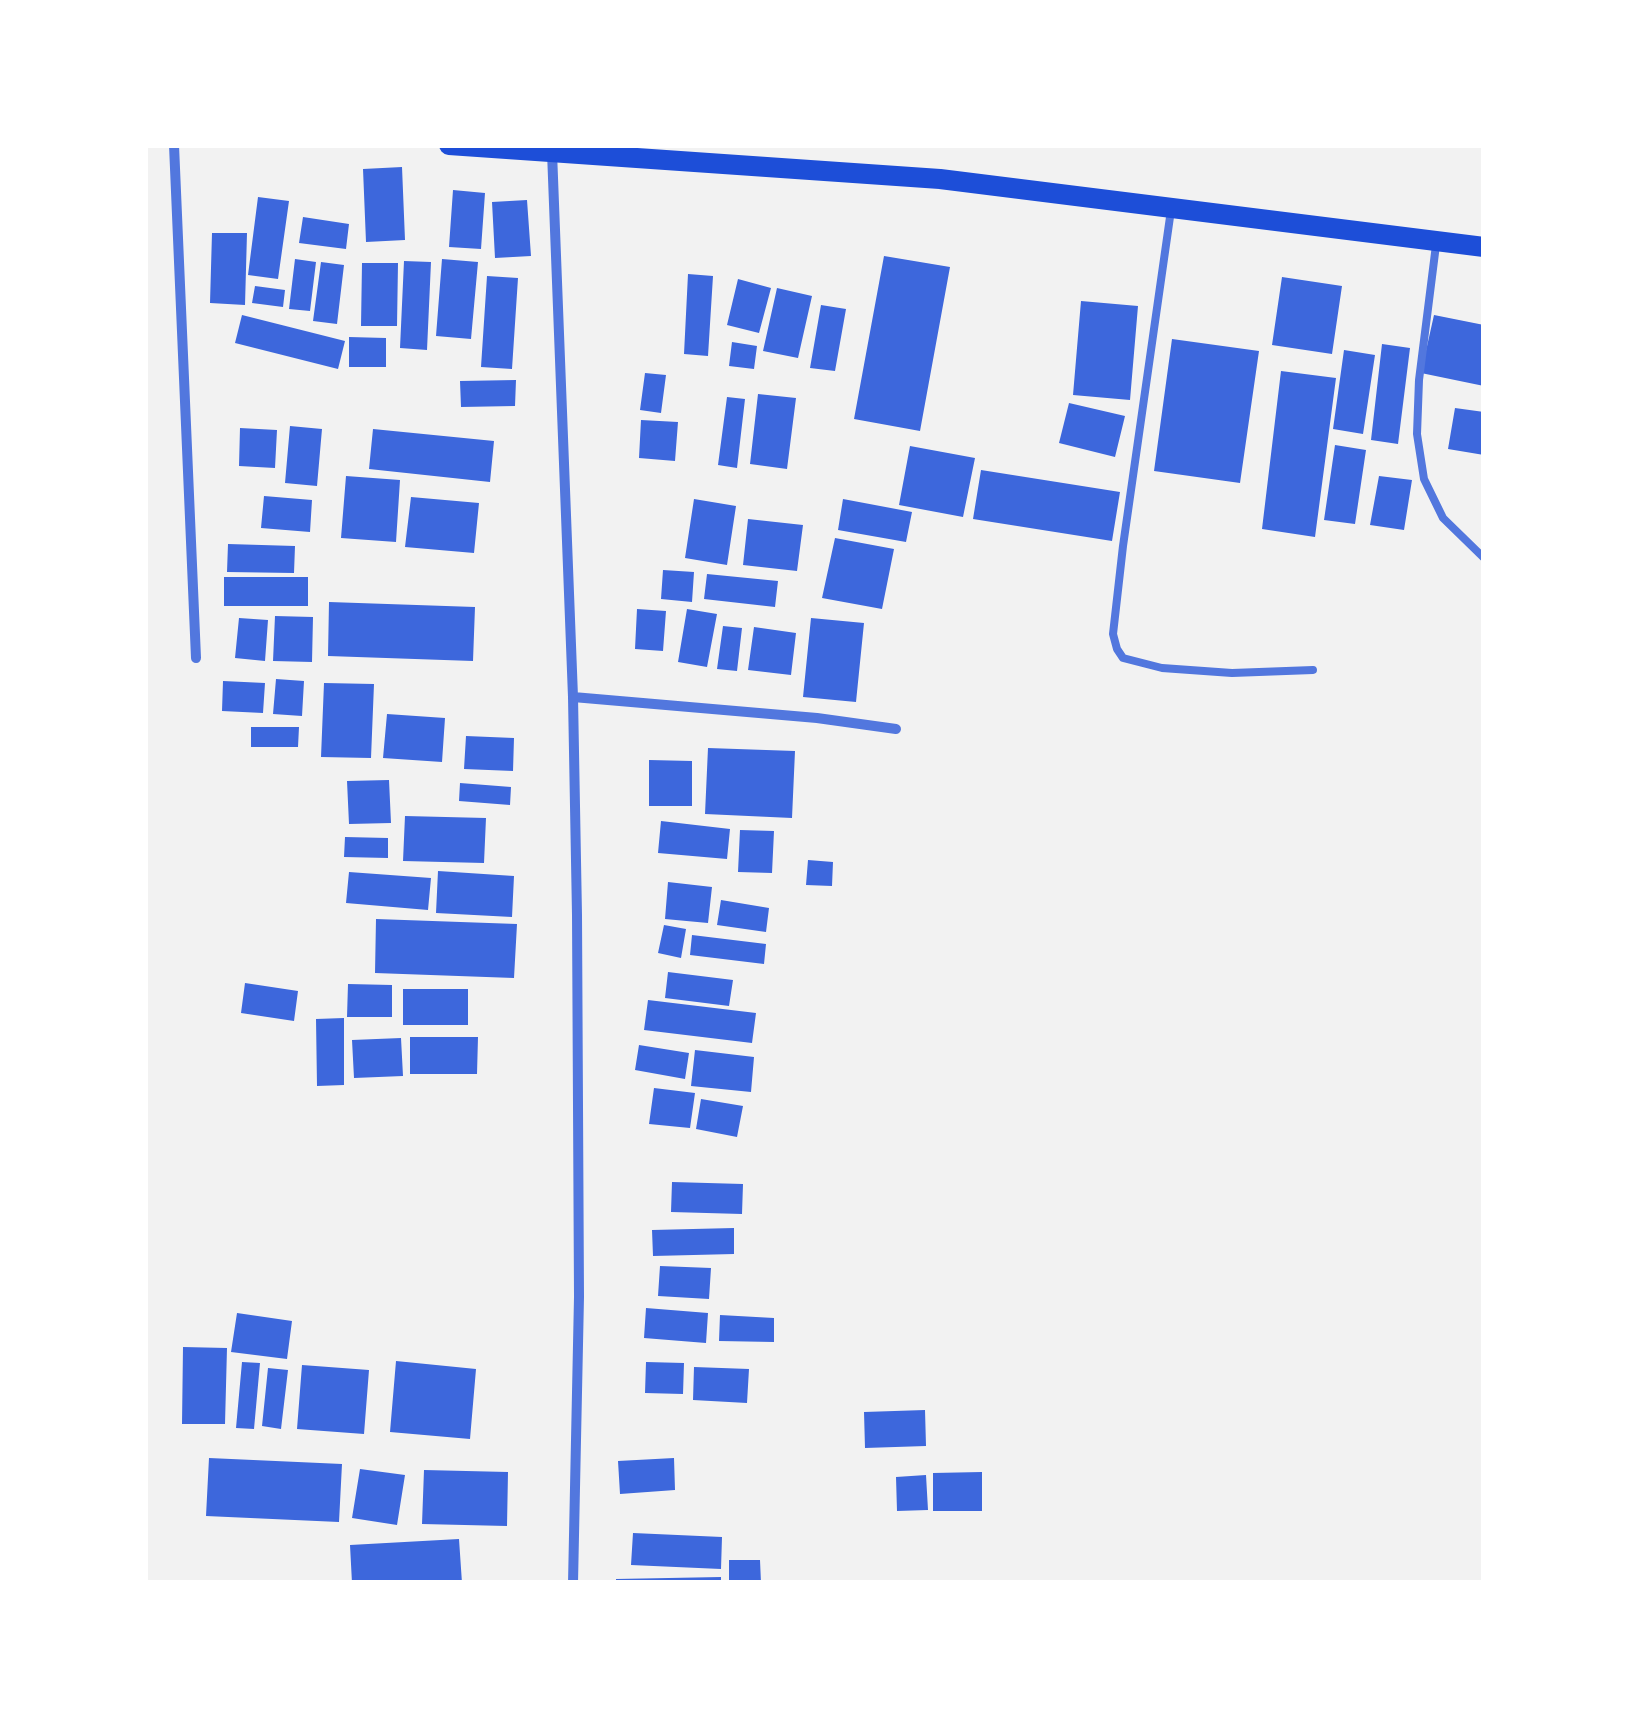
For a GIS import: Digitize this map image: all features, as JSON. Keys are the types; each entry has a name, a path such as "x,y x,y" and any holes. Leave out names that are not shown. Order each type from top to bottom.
{"main road":[{"path":"449,145 552,152 618,151 940,179 1484,247"}],"street":[{"path":"174,145 196,658"},
{"path":"552,152 573,697 579,1297 573,1583"},
{"path":"573,697 818,718 896,730"}],"lane":[{"path":"1172,206 1123,546 1113,634 1117,649 1123,658 1162,668 1232,673 1313,670"},
{"path":"1436,240 1419,380 1417,434 1424,479 1444,518 1484,558"}],"building":[{"path":"402,167 405,240 366,242 363,169"},
{"path":"453,190 485,193 481,249 449,247"},
{"path":"258,197 289,201 278,279 248,275"},
{"path":"527,200 531,256 495,258 492,202"},
{"path":"303,217 349,224 346,249 299,243"},
{"path":"212,233 247,233 245,305 210,303"},
{"path":"884,256 950,267 920,431 854,419"},
{"path":"295,259 316,262 310,311 289,309"},
{"path":"442,259 478,262 471,339 436,336"},
{"path":"404,261 431,262 427,350 400,348"},
{"path":"321,262 344,265 337,324 313,321"},
{"path":"362,263 398,263 397,326 361,326"},
{"path":"688,274 713,276 708,356 684,354"},
{"path":"487,276 518,278 512,369 481,367"},
{"path":"1282,277 1342,286 1332,354 1272,345"},
{"path":"738,279 771,288 759,333 727,325"},
{"path":"255,286 285,290 283,307 252,303"},
{"path":"777,288 812,296 798,358 763,351"},
{"path":"1081,301 1138,306 1130,400 1073,395"},
{"path":"821,305 846,309 835,371 810,368"},
{"path":"242,315 345,341 338,369 235,343"},
{"path":"1434,315 1484,325 1484,386 1421,373"},
{"path":"349,337 386,338 386,367 349,367"},
{"path":"1172,339 1259,351 1240,483 1154,471"},
{"path":"732,342 757,346 754,369 729,366"},
{"path":"1382,344 1410,348 1398,444 1371,440"},
{"path":"1344,350 1375,355 1363,434 1333,429"},
{"path":"1281,371 1336,378 1315,537 1262,529"},
{"path":"645,373 666,375 661,413 640,410"},
{"path":"516,380 515,406 461,407 460,381"},
{"path":"758,394 796,398 787,469 750,464"},
{"path":"727,397 745,399 737,468 718,465"},
{"path":"1069,403 1125,416 1115,457 1059,443"},
{"path":"1455,408 1484,412 1484,455 1448,449"},
{"path":"641,420 678,422 675,461 639,458"},
{"path":"290,426 322,429 317,486 285,483"},
{"path":"240,428 277,430 275,468 239,466"},
{"path":"373,429 494,441 490,482 369,469"},
{"path":"1335,445 1366,450 1355,524 1324,520"},
{"path":"910,446 975,458 963,517 899,505"},
{"path":"981,470 1120,492 1112,541 973,519"},
{"path":"346,476 400,480 396,542 341,538"},
{"path":"1379,476 1412,480 1404,530 1370,525"},
{"path":"264,496 312,500 310,532 261,528"},
{"path":"411,497 479,503 474,553 405,547"},
{"path":"694,499 736,506 727,565 685,558"},
{"path":"843,499 912,512 906,542 838,530"},
{"path":"748,519 803,525 797,571 743,565"},
{"path":"835,538 894,549 882,609 822,598"},
{"path":"228,544 295,546 294,573 227,572"},
{"path":"663,570 694,572 692,602 661,599"},
{"path":"707,574 778,581 775,607 704,599"},
{"path":"224,577 308,577 308,606 224,606"},
{"path":"329,602 475,607 473,661 328,656"},
{"path":"637,609 666,611 663,651 635,649"},
{"path":"687,609 717,614 707,667 678,662"},
{"path":"275,616 313,617 312,662 273,661"},
{"path":"239,618 268,620 265,661 235,658"},
{"path":"811,618 864,623 856,702 803,697"},
{"path":"723,626 742,628 737,671 717,669"},
{"path":"754,627 796,633 791,675 748,670"},
{"path":"276,679 304,681 302,716 273,714"},
{"path":"223,681 265,683 263,713 222,711"},
{"path":"324,683 374,684 371,758 321,757"},
{"path":"387,714 445,718 442,762 383,758"},
{"path":"251,727 299,727 298,747 251,747"},
{"path":"466,736 514,738 513,771 464,769"},
{"path":"708,748 795,751 792,818 705,814"},
{"path":"649,760 692,761 692,806 649,806"},
{"path":"389,780 391,823 349,824 347,781"},
{"path":"460,783 511,787 510,805 459,801"},
{"path":"405,816 486,818 484,863 403,861"},
{"path":"661,821 730,829 727,859 658,853"},
{"path":"740,830 774,831 772,873 738,872"},
{"path":"345,837 388,838 388,858 344,857"},
{"path":"808,860 833,862 832,886 806,885"},
{"path":"438,871 514,876 512,917 436,913"},
{"path":"349,872 431,878 428,910 346,903"},
{"path":"668,882 712,887 708,923 665,919"},
{"path":"721,900 769,908 766,932 717,925"},
{"path":"376,919 517,924 514,978 375,973"},
{"path":"664,925 686,929 681,958 658,953"},
{"path":"692,935 766,944 764,964 690,955"},
{"path":"668,972 733,980 729,1006 665,998"},
{"path":"245,983 298,991 294,1021 241,1013"},
{"path":"348,984 392,985 392,1017 347,1017"},
{"path":"403,989 468,989 468,1025 403,1025"},
{"path":"648,1000 756,1013 752,1043 644,1030"},
{"path":"344,1018 344,1085 317,1086 316,1019"},
{"path":"410,1037 478,1037 477,1074 410,1074"},
{"path":"401,1038 403,1076 354,1078 352,1040"},
{"path":"639,1045 689,1053 685,1079 635,1070"},
{"path":"695,1050 754,1057 751,1092 691,1086"},
{"path":"654,1088 695,1093 690,1128 649,1124"},
{"path":"701,1099 743,1106 737,1137 696,1129"},
{"path":"672,1182 743,1184 742,1214 671,1212"},
{"path":"734,1228 734,1254 653,1256 652,1230"},
{"path":"660,1266 711,1268 709,1299 658,1296"},
{"path":"646,1308 708,1313 706,1343 644,1338"},
{"path":"237,1313 292,1321 287,1359 231,1352"},
{"path":"720,1315 774,1318 774,1342 719,1341"},
{"path":"183,1347 227,1348 225,1424 182,1424"},
{"path":"396,1361 476,1369 470,1439 390,1432"},
{"path":"242,1362 260,1363 254,1429 236,1428"},
{"path":"646,1362 684,1363 683,1394 645,1393"},
{"path":"302,1365 369,1370 364,1434 297,1429"},
{"path":"694,1367 749,1369 747,1403 693,1400"},
{"path":"268,1368 288,1370 281,1429 262,1426"},
{"path":"925,1410 926,1446 865,1448 864,1412"},
{"path":"209,1458 342,1464 339,1522 206,1516"},
{"path":"674,1458 675,1490 620,1494 618,1461"},
{"path":"360,1469 405,1475 397,1525 352,1518"},
{"path":"424,1470 508,1472 507,1526 422,1524"},
{"path":"982,1472 982,1511 933,1511 933,1473"},
{"path":"926,1475 928,1510 897,1511 896,1477"},
{"path":"633,1533 722,1537 721,1569 631,1565"},
{"path":"459,1539 462,1583 352,1583 350,1545"},
{"path":"729,1560 760,1560 761,1583 729,1583"},
{"path":"721,1577 721,1583 616,1583 616,1579"}]}
